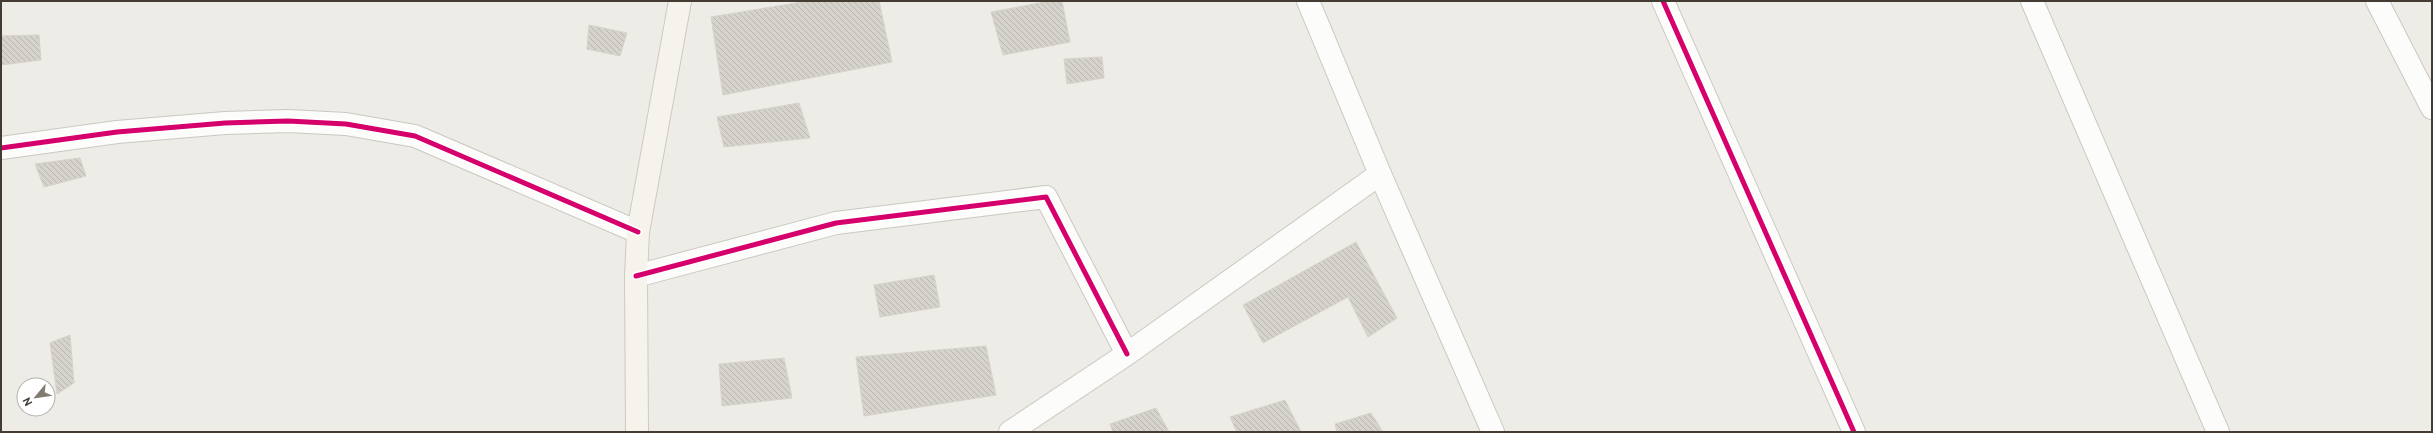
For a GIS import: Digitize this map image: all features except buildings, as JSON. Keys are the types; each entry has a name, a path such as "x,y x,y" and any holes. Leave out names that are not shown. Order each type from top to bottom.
{"main road":[{"path":"637,432 636,276 638,232 680,1"}],"street":[{"path":"1308,1 1380,174 1493,432"},
{"path":"1663,1 1854,432"},
{"path":"2032,1 2218,432"},
{"path":"2377,1 2432,108"},
{"path":"1,148 117,132 225,123 288,121 346,124 415,136 638,232"},
{"path":"1010,432 1127,354 1380,174"},
{"path":"636,276 836,223 1046,197 1127,354"}],"cycle path":[{"path":"1663,1 1854,432"},
{"path":"1,148 117,132 225,123 288,121 346,124 415,136 638,232"},
{"path":"636,276 836,223 1046,197 1127,354"}]}
